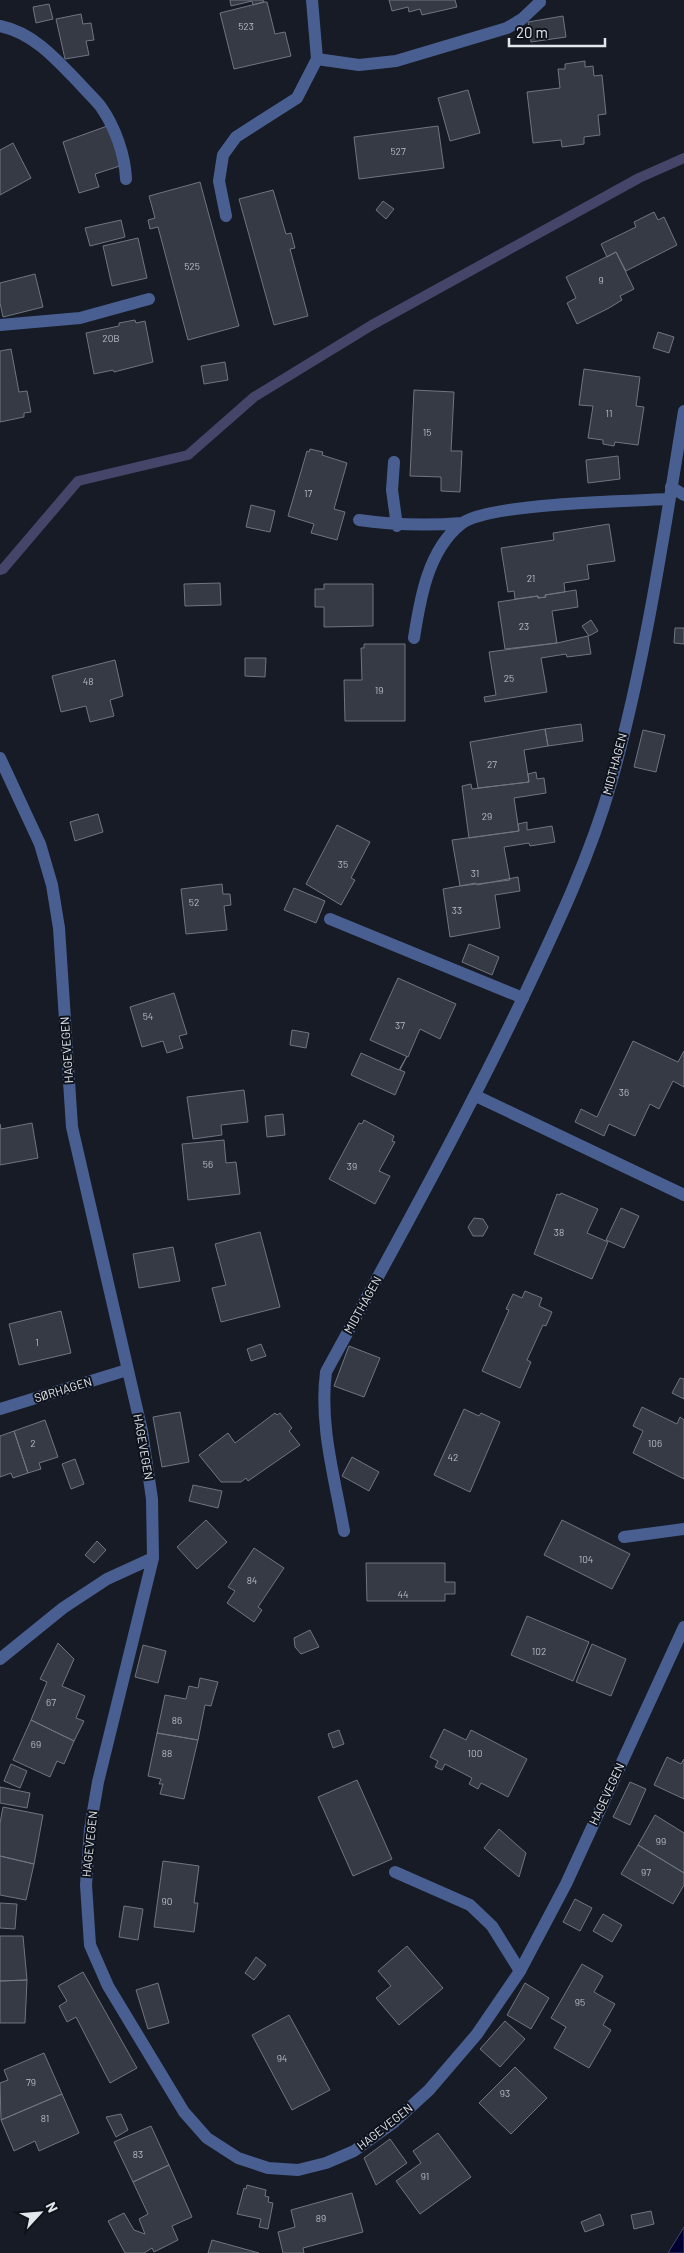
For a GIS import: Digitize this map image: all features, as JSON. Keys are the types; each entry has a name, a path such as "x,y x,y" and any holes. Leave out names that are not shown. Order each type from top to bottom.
{"street":[{"path":"226,216 219,181 223,155 236,137 297,98 317,59 312,0"},
{"path":"317,59 359,65 396,61 507,28 522,19 540,2"},
{"path":"0,26 20,32 50,52 101,106 113,127 126,164 126,180"},
{"path":"0,325 80,318 149,299"},
{"name":"MIDTHAGEN","path":"344,1531 325,1419 323,1394 326,1372 476,1096 562,916 585,859 611,784 644,638 684,411"},
{"path":"394,462 392,490 397,526"},
{"path":"359,520 397,526 427,526 462,523 481,515 534,507 670,493 684,495"},
{"path":"414,638 420,598 433,565 447,538 462,523"},
{"name":"HAGEVEGEN","path":"0,759 40,844 52,885 59,928 72,1127 145,1450 152,1499 153,1558 98,1782 90,1829 86,1885 90,1944 108,1986 184,2112 207,2138 238,2158 268,2168 298,2170 326,2164 354,2151 393,2122 429,2090 477,2034 520,1971 566,1884 684,1627"},
{"path":"330,919 523,998"},
{"path":"476,1096 684,1195"},
{"name":"SØRHAGEN","path":"0,1409 127,1370"},
{"path":"624,1537 684,1529"},
{"path":"0,1659 63,1608 107,1579 153,1558"},
{"path":"395,1872 470,1905 492,1926 520,1971"}],"shaded area":[{"path":"684,2227 684,2253 668,2253"}],"building":[{"path":"230,0 263,0 264,2 253,5 252,1 231,6"},
{"path":"389,0 455,0 457,7 422,15 420,9 409,12 408,7 392,11"},
{"path":"267,2 275,34 285,32 291,56 234,69 220,13"},
{"path":"49,4 53,19 36,23 33,7"},
{"path":"81,14 83,24 91,23 94,40 86,41 89,55 65,59 56,19"},
{"path":"563,16 566,37 531,42 528,22"},
{"path":"585,61 585,67 593,66 594,76 602,75 606,114 598,115 600,135 584,137 584,144 562,147 561,140 533,143 527,92 560,88 558,69 565,69 565,64"},
{"path":"468,90 480,133 450,141 438,98"},
{"path":"110,125 123,165 95,174 99,187 79,193 63,142"},
{"path":"438,126 444,168 359,179 354,137"},
{"path":"13,143 31,178 0,195 0,150"},
{"path":"200,182 239,326 188,340 158,227 150,229 148,220 155,218 149,196"},
{"path":"273,190 286,234 291,233 295,248 290,249 308,316 274,325 239,199"},
{"path":"383,201 394,209 386,219 376,210"},
{"path":"654,212 658,220 664,217 677,245 626,271 616,252 607,257 601,244 636,227 634,222"},
{"path":"121,220 125,237 90,246 85,228"},
{"path":"138,238 147,278 112,286 103,246"},
{"path":"616,252 634,289 620,296 622,300 609,308 577,324 567,303 576,298 566,277"},
{"path":"35,274 43,307 3,317 0,303 0,283"},
{"path":"135,320 136,323 145,321 153,362 114,372 113,370 94,374 86,333 119,326 119,323"},
{"path":"658,332 674,337 669,353 653,348"},
{"path":"11,349 19,392 27,391 31,412 24,413 24,417 0,422 0,351"},
{"path":"225,362 228,380 204,384 201,366"},
{"path":"584,369 640,377 636,406 644,407 638,445 615,442 614,446 603,444 603,440 588,438 593,406 579,405"},
{"path":"414,390 454,392 451,451 462,451 460,492 441,491 441,477 410,476"},
{"path":"310,449 323,452 322,455 347,463 334,509 345,512 337,540 311,533 314,524 288,516 307,451 309,452"},
{"path":"618,456 620,479 588,483 586,460"},
{"path":"251,505 275,511 270,532 246,527"},
{"path":"609,524 615,561 587,565 589,579 564,583 565,592 545,595 546,597 538,598 538,596 515,599 514,591 508,592 501,548 554,540 553,533"},
{"path":"220,583 221,605 185,606 184,584"},
{"path":"324,584 373,584 373,626 324,627 324,607 315,607 315,589 324,589"},
{"path":"576,590 578,607 552,611 557,643 505,649 498,602 538,596 538,598 546,597 545,595"},
{"path":"591,620 598,631 589,636 582,626"},
{"path":"675,628 684,628 684,644 674,643"},
{"path":"588,636 591,654 567,657 566,654 541,658 547,692 485,702 484,697 496,695 489,652 557,643"},
{"path":"364,644 405,644 405,721 345,721 344,680 362,680 361,648 364,648"},
{"path":"245,658 266,658 265,677 245,676"},
{"path":"115,660 123,696 110,700 114,716 90,722 86,706 61,712 52,676"},
{"path":"581,724 583,741 548,746 545,729"},
{"path":"545,729 548,746 524,750 529,782 478,788 470,742"},
{"path":"643,730 665,735 656,772 634,767"},
{"path":"536,772 537,779 544,778 546,793 514,798 519,831 469,838 462,786 471,784 472,789 529,782 528,774"},
{"path":"98,814 103,832 75,841 70,822"},
{"path":"527,822 527,830 552,826 555,842 530,846 529,843 504,847 510,880 460,886 452,840 519,831 518,824"},
{"path":"337,825 370,842 351,878 355,880 341,905 306,884"},
{"path":"518,877 520,891 495,895 500,928 450,937 443,889"},
{"path":"222,884 223,894 230,894 231,905 224,906 227,930 186,934 181,889"},
{"path":"294,888 325,901 316,923 284,910"},
{"path":"469,944 499,957 492,975 462,962"},
{"path":"398,978 456,1004 440,1039 420,1029 408,1057 370,1040"},
{"path":"174,993 187,1034 179,1036 183,1048 167,1053 163,1041 142,1047 130,1007"},
{"path":"292,1030 309,1033 306,1048 290,1045"},
{"path":"633,1041 678,1062 684,1051 684,1087 673,1081 659,1109 650,1104 635,1136 609,1124 604,1136 575,1122 581,1109 597,1117"},
{"path":"361,1053 399,1070 407,1056 400,1070 405,1072 395,1095 351,1075"},
{"path":"244,1090 248,1122 221,1125 222,1135 193,1139 187,1097"},
{"path":"283,1114 285,1135 267,1137 265,1116"},
{"path":"364,1120 394,1136 392,1141 395,1142 379,1171 390,1176 375,1204 329,1179 359,1123 362,1124"},
{"path":"32,1123 38,1158 0,1165 0,1124 1,1129"},
{"path":"224,1140 226,1163 236,1162 240,1194 188,1200 182,1144"},
{"path":"561,1193 598,1209 587,1233 608,1242 592,1279 534,1254 557,1194 560,1195"},
{"path":"621,1208 639,1216 624,1248 606,1240"},
{"path":"474,1218 483,1219 488,1227 483,1236 473,1236 468,1227"},
{"path":"260,1232 280,1307 221,1322 212,1288 226,1285 215,1244"},
{"path":"173,1247 180,1281 139,1288 133,1254"},
{"path":"525,1291 542,1298 539,1306 552,1312 546,1326 543,1325 527,1360 531,1362 520,1388 482,1371 509,1310 506,1309 513,1294 522,1298"},
{"path":"61,1311 71,1353 19,1365 9,1324"},
{"path":"261,1344 266,1356 251,1361 247,1349"},
{"path":"349,1346 380,1358 364,1397 334,1386"},
{"path":"680,1378 684,1379 684,1399 672,1393"},
{"path":"642,1407 677,1424 680,1417 684,1420 684,1479 633,1453 643,1431 633,1426"},
{"path":"464,1409 479,1416 481,1413 500,1422 470,1492 434,1475"},
{"path":"180,1412 189,1462 162,1467 153,1417"},
{"path":"275,1413 277,1415 280,1413 292,1428 289,1431 300,1445 248,1481 246,1478 241,1482 221,1482 199,1455 228,1433 235,1443"},
{"path":"45,1420 58,1457 39,1463 41,1469 28,1473 14,1431"},
{"path":"14,1431 28,1473 13,1478 11,1473 0,1477 0,1436"},
{"path":"352,1457 379,1472 369,1491 342,1476"},
{"path":"75,1459 84,1484 71,1489 62,1464"},
{"path":"193,1485 222,1491 218,1508 189,1501"},
{"path":"206,1520 227,1542 197,1569 177,1547"},
{"path":"562,1520 630,1554 612,1589 544,1555"},
{"path":"97,1541 106,1550 94,1563 85,1555"},
{"path":"254,1548 284,1568 258,1607 262,1610 254,1622 227,1603 235,1591 228,1587"},
{"path":"366,1563 445,1563 445,1582 455,1582 455,1594 445,1594 445,1601 367,1601"},
{"path":"527,1616 589,1642 573,1681 511,1655"},
{"path":"310,1630 319,1647 301,1654 295,1647 294,1638"},
{"path":"58,1643 74,1659 62,1686 85,1696 76,1718 84,1721 74,1741 31,1720 47,1682 40,1679"},
{"path":"592,1644 626,1659 611,1696 576,1682"},
{"path":"143,1645 166,1651 158,1683 135,1677"},
{"path":"200,1678 218,1682 211,1706 205,1705 198,1740 157,1733 165,1695 186,1699 189,1686 198,1688"},
{"path":"31,1720 74,1741 64,1764 57,1761 50,1777 13,1760"},
{"path":"444,1729 466,1740 471,1730 527,1759 508,1797 481,1783 478,1789 469,1784 472,1778 445,1764 442,1770 435,1767 438,1761 430,1757"},
{"path":"339,1730 344,1744 333,1748 328,1734"},
{"path":"157,1733 198,1740 184,1799 160,1794 163,1784 159,1784 161,1779 148,1776"},
{"path":"667,1757 681,1764 684,1759 684,1799 654,1785"},
{"path":"11,1764 27,1771 20,1788 4,1781"},
{"path":"357,1780 392,1859 353,1876 318,1797"},
{"path":"630,1782 646,1789 630,1825 613,1817"},
{"path":"0,1787 30,1793 27,1808 0,1803"},
{"path":"3,1807 43,1815 34,1864 0,1856 0,1823"},
{"path":"655,1815 684,1833 684,1873 638,1845"},
{"path":"499,1829 526,1853 519,1877 484,1848"},
{"path":"638,1845 684,1873 684,1885 673,1904 621,1874"},
{"path":"0,1856 34,1864 26,1900 0,1895"},
{"path":"163,1861 199,1866 194,1903 198,1903 194,1932 154,1927"},
{"path":"575,1899 592,1908 580,1931 563,1922"},
{"path":"0,1903 17,1904 15,1929 0,1928"},
{"path":"124,1906 143,1909 138,1940 119,1937"},
{"path":"603,1914 622,1925 612,1942 593,1931"},
{"path":"0,1936 23,1936 27,1980 0,1981"},
{"path":"407,1946 443,1988 399,2025 376,1998 391,1986 378,1971"},
{"path":"256,1957 266,1965 254,1980 245,1973"},
{"path":"582,1964 603,1976 594,1992 615,2004 603,2025 611,2030 589,2068 554,2048 566,2027 551,2018"},
{"path":"83,1972 137,2068 110,2083 76,2017 67,2022 59,2006 67,2001 58,1986"},
{"path":"27,1980 25,2023 0,2023 0,1981"},
{"path":"158,1983 169,2023 148,2029 136,1990"},
{"path":"525,1983 549,1998 531,2029 507,2015"},
{"path":"289,2015 330,2090 292,2110 252,2035"},
{"path":"505,2021 525,2039 500,2067 480,2049"},
{"path":"44,2053 62,2094 1,2120 0,2083 8,2080 4,2070"},
{"path":"515,2067 547,2098 511,2134 479,2103"},
{"path":"62,2094 79,2133 39,2151 35,2141 14,2151 1,2120"},
{"path":"121,2114 128,2130 116,2137 106,2117"},
{"path":"151,2126 169,2165 133,2182 114,2142"},
{"path":"438,2133 471,2177 420,2214 396,2181 421,2163 413,2151"},
{"path":"390,2139 407,2163 376,2185 364,2158"},
{"path":"169,2165 192,2217 172,2226 178,2240 154,2252 152,2248 144,2253 125,2253 108,2221 124,2213 134,2230 145,2234 139,2219 148,2214 133,2182"},
{"path":"247,2185 266,2190 265,2196 269,2197 268,2202 273,2203 268,2229 259,2227 261,2219 237,2214 244,2188 246,2189"},
{"path":"352,2193 363,2232 303,2248 304,2253 283,2253 278,2232 295,2227 291,2210"},
{"path":"651,2211 654,2224 634,2229 631,2215"},
{"path":"600,2214 604,2225 585,2232 581,2222"},
{"path":"212,2240 259,2253 208,2253"}],"waterway":[{"path":"0,570 3,569 78,481 188,455 254,397 372,325 639,178 684,158"}]}
